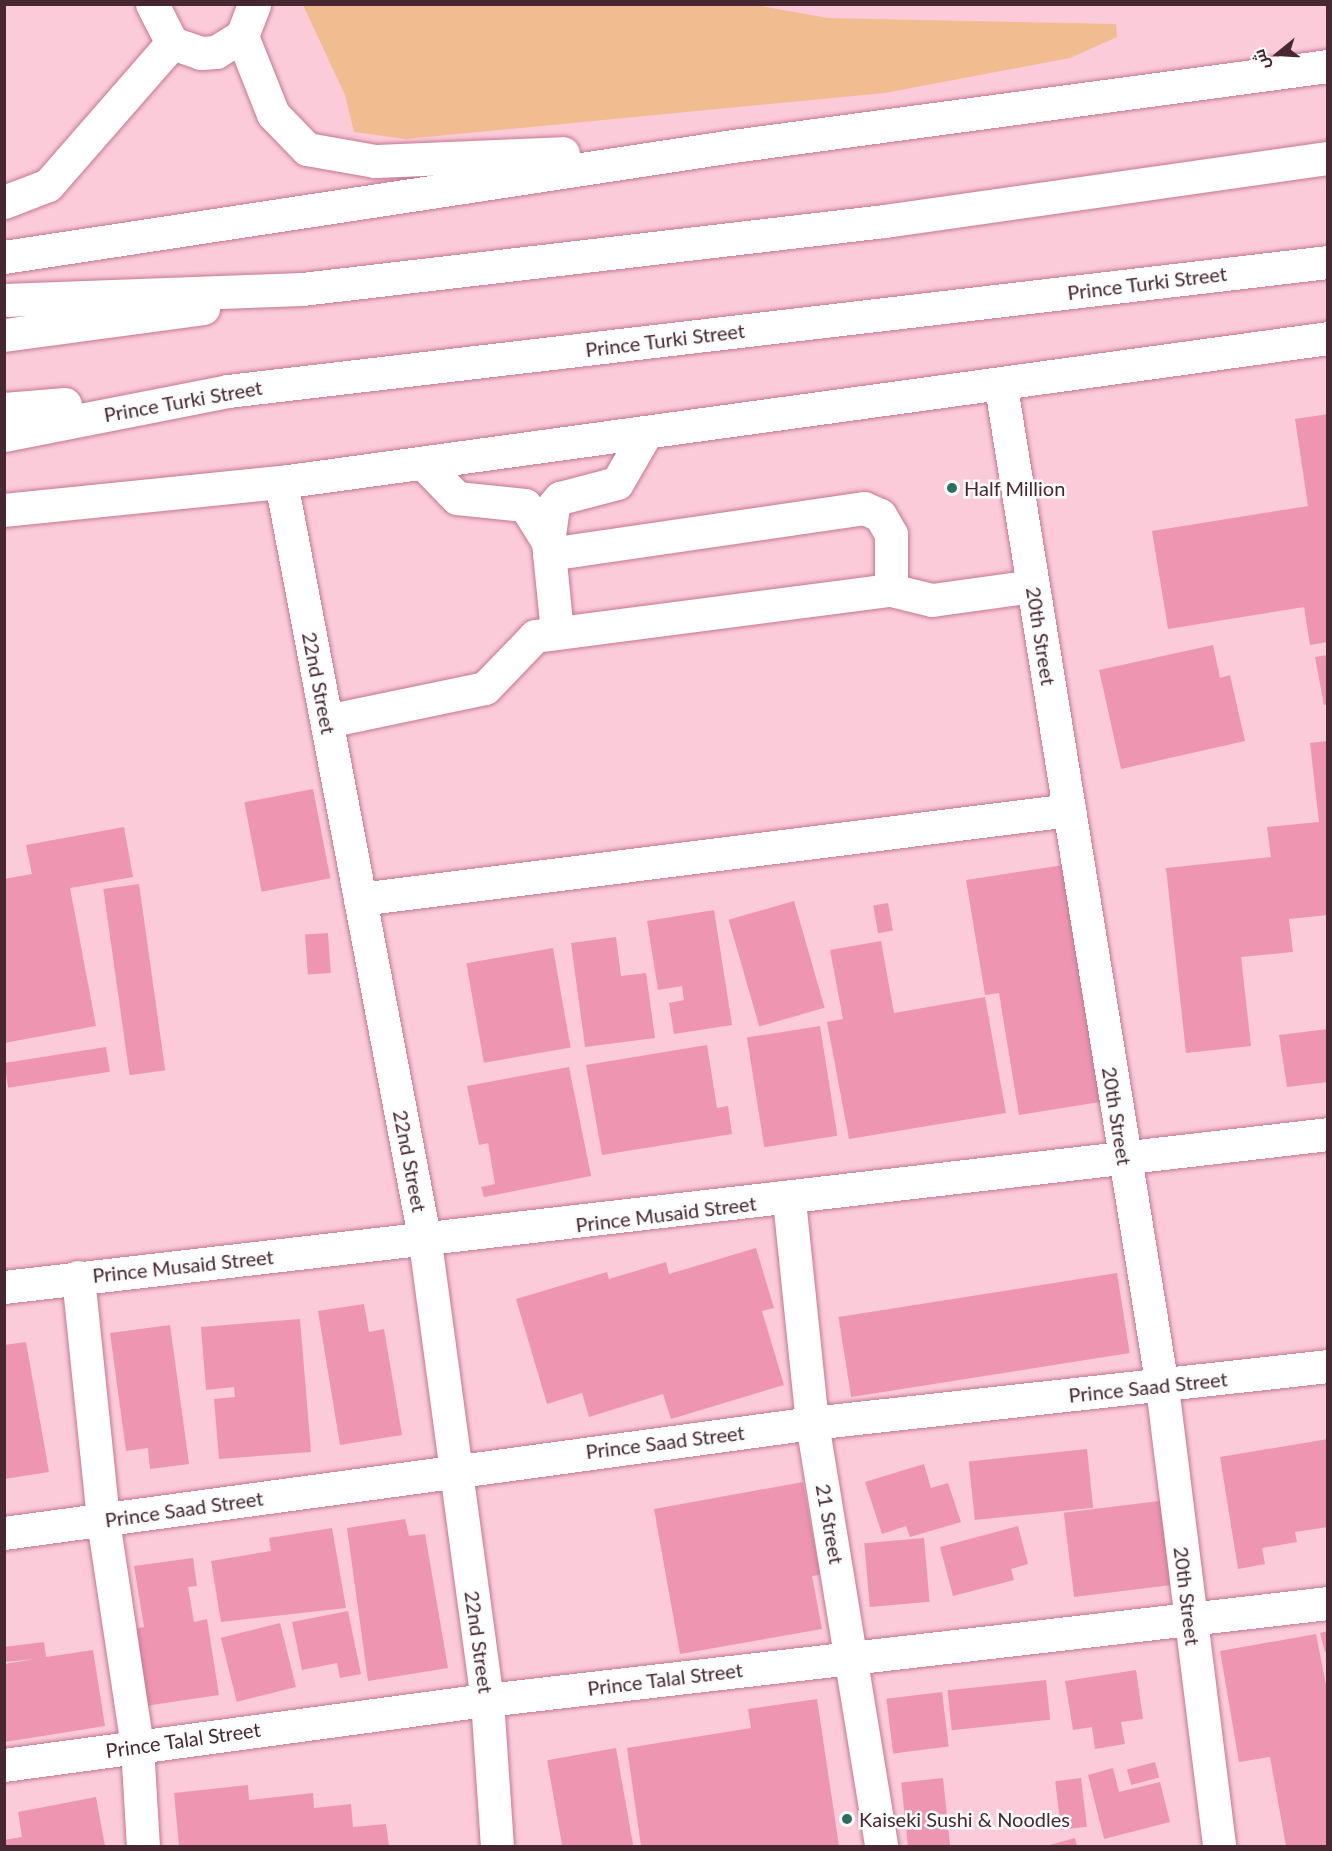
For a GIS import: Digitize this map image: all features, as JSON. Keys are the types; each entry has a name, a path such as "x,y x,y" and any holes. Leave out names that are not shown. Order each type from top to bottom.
{"street":[{"path":"152,4 172,43 186,50 216,52 242,36 254,4"},
{"path":"242,36 273,114 307,149 375,161 733,146"},
{"path":"4,202 48,184 172,43"},
{"path":"4,257 733,146 1328,66"},
{"path":"4,300 302,289 884,221 1328,158"},
{"name":"Prince Turki Street","path":"4,435 228,391 1328,262"},
{"path":"4,335 146,320 302,289"},
{"path":"4,510 281,482 1001,387 1328,338"},
{"name":"20th Street","path":"1001,387 1162,1387 1219,1846"},
{"path":"4,409 228,391"},
{"path":"557,632 549,548 553,506 560,498 618,483 646,433"},
{"path":"423,463 457,498 525,505 549,548"},
{"name":"22nd Street","path":"281,482 425,1242 487,1700 497,1846"},
{"path":"549,548 864,508 880,514 891,534 891,590"},
{"path":"327,721 485,688 534,636 891,590 932,600 1033,586"},
{"path":"360,899 1069,810"},
{"name":"Prince Musaid Street","path":"4,1287 789,1200 1124,1155 1328,1134"},
{"name":"21 Street","path":"789,1200 812,1423 853,1658 881,1846"},
{"path":"78,1277 103,1521 137,1746 143,1846"},
{"name":"Prince Saad Street","path":"4,1533 812,1423 1162,1387 1328,1366"},
{"name":"Prince Talal Street","path":"4,1765 487,1700 1328,1604"}],"shaded area":[{"path":"303,5 755,5 828,18 1116,24 1117,37 1070,58 885,93 406,139 354,132 345,95"}],"building":[{"path":"1328,414 1328,642 1310,645 1304,607 1168,629 1152,531 1308,506 1295,419"},
{"path":"1213,645 1220,678 1230,675 1245,741 1121,769 1099,670"},
{"path":"1328,655 1328,704 1324,705 1315,657"},
{"path":"1328,741 1328,915 1289,919 1293,952 1241,957 1251,1046 1186,1053 1166,868 1271,857 1267,827 1319,822 1310,743"},
{"path":"313,789 330,878 262,892 244,802"},
{"path":"124,827 133,877 70,888 96,1026 4,1043 4,879 32,874 26,845"},
{"path":"1070,864 1112,1100 1019,1115 999,993 985,995 966,880"},
{"path":"139,884 165,1070 130,1075 103,889"},
{"path":"794,901 825,1008 759,1026 729,920"},
{"path":"888,903 893,931 878,933 873,906"},
{"path":"714,910 732,1025 674,1034 669,1003 684,1000 682,986 658,990 647,921"},
{"path":"328,933 331,973 308,975 305,935"},
{"path":"616,937 621,976 646,973 655,1038 585,1047 571,943"},
{"path":"881,941 894,1013 985,997 1006,1113 849,1139 827,1022 843,1019 830,950"},
{"path":"553,948 571,1047 484,1063 466,963"},
{"path":"820,1026 837,1136 764,1147 747,1038"},
{"path":"1328,1029 1328,1082 1287,1087 1279,1035"},
{"path":"707,1045 717,1108 728,1106 732,1134 602,1155 586,1065"},
{"path":"106,1047 110,1072 8,1088 4,1063"},
{"path":"569,1067 591,1176 484,1197 481,1187 495,1184 488,1143 479,1145 467,1086"},
{"path":"756,1248 774,1308 762,1311 784,1385 671,1419 663,1394 589,1417 582,1393 547,1404 516,1299 607,1272 609,1279 666,1262 669,1274"},
{"path":"1117,1273 1130,1353 851,1397 838,1317"},
{"path":"364,1304 369,1332 384,1329 402,1435 340,1445 318,1311"},
{"path":"300,1319 311,1452 219,1459 214,1399 235,1397 234,1387 206,1390 201,1327"},
{"path":"170,1325 189,1464 150,1469 148,1448 126,1451 110,1333"},
{"path":"26,1342 49,1472 4,1479 4,1345"},
{"path":"1328,1439 1328,1527 1295,1532 1297,1542 1262,1548 1265,1564 1238,1569 1220,1457"},
{"path":"1087,1449 1093,1508 975,1520 969,1461"},
{"path":"924,1464 931,1488 948,1483 961,1522 910,1537 906,1526 882,1534 865,1482"},
{"path":"803,1482 820,1575 812,1576 822,1629 680,1654 654,1509"},
{"path":"1167,1500 1177,1584 1074,1597 1064,1513"},
{"path":"405,1519 409,1536 425,1534 448,1668 368,1681 347,1528"},
{"path":"1018,1526 1028,1564 1011,1569 1014,1580 953,1596 940,1547"},
{"path":"332,1528 346,1608 221,1622 211,1561 271,1551 269,1538"},
{"path":"924,1538 930,1602 870,1607 864,1543"},
{"path":"193,1558 197,1586 188,1587 194,1622 207,1619 219,1695 145,1706 133,1629 144,1627 134,1566"},
{"path":"348,1611 361,1674 340,1678 337,1663 302,1670 292,1622"},
{"path":"280,1623 296,1687 237,1702 221,1638"},
{"path":"1328,1631 1328,1652 1325,1652 1320,1633"},
{"path":"1316,1634 1328,1695 1328,1846 1286,1846 1270,1757 1239,1762 1220,1651"},
{"path":"44,1642 46,1657 93,1650 105,1726 5,1742 5,1664 35,1659 4,1662 4,1647"},
{"path":"1136,1670 1143,1719 1121,1722 1125,1744 1095,1749 1092,1727 1073,1730 1065,1681"},
{"path":"1046,1680 1050,1720 952,1730 948,1690"},
{"path":"942,1692 949,1747 893,1753 886,1699"},
{"path":"817,1699 839,1846 641,1846 627,1748 751,1728 748,1709"},
{"path":"616,1748 633,1846 562,1846 547,1760"},
{"path":"1155,1762 1159,1777 1131,1785 1127,1770"},
{"path":"1113,1768 1119,1792 1160,1782 1170,1822 1104,1839 1088,1775"},
{"path":"943,1778 950,1846 908,1846 901,1782"},
{"path":"1081,1778 1087,1827 1061,1830 1055,1781"},
{"path":"248,1785 249,1800 313,1793 314,1808 351,1804 353,1827 386,1824 389,1846 179,1846 174,1793"},
{"path":"96,1797 105,1846 4,1846 4,1840 22,1837 18,1812"},
{"path":"1075,1838 1077,1846 1046,1846"}],"place":[{"name":"Half Million","path":"952,488"},
{"name":"Kaiseki Sushi & Noodles","path":"847,1819"}]}
